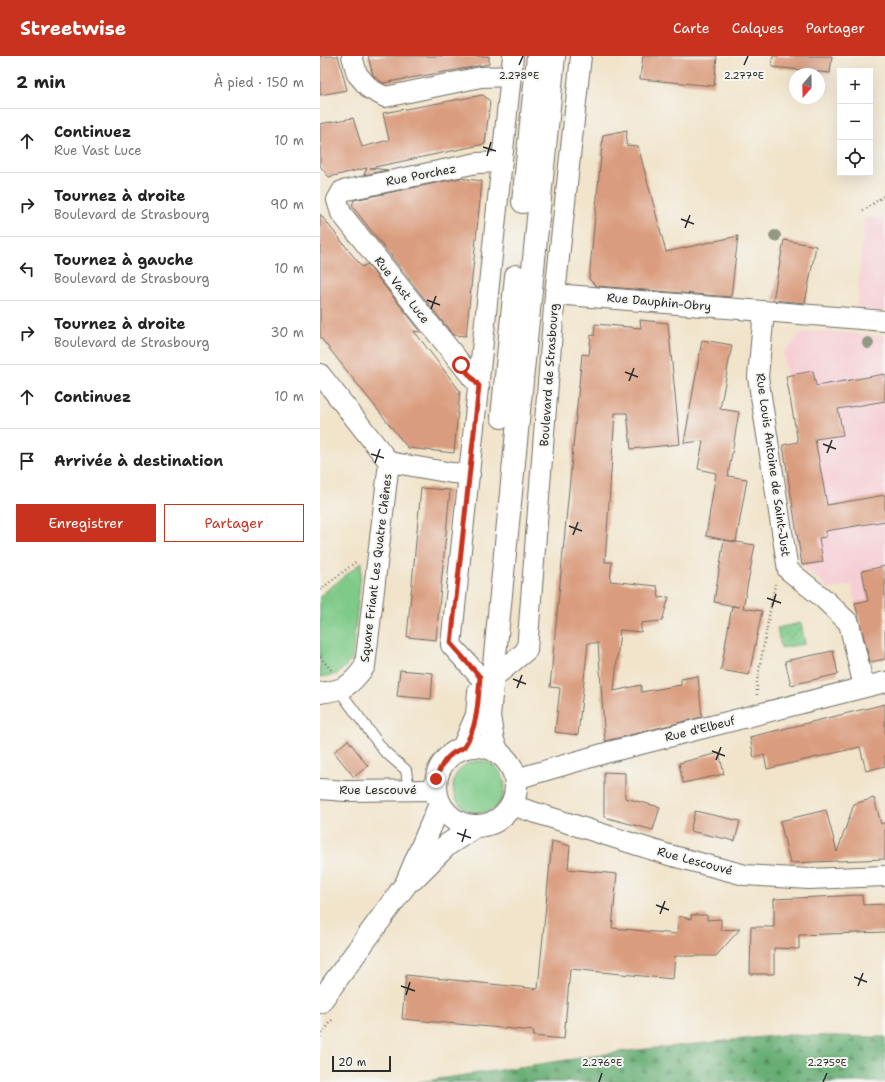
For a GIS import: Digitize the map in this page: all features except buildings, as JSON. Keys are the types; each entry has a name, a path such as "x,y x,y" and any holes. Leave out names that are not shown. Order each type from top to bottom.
{"main road":[{"path":"498,752 493,741 489,716 487,678 510,334 538,56"},
{"path":"463,748 477,715 487,678 554,56"},
{"path":"406,884 438,797 436,779 445,760 463,748 475,746 487,747 498,752 506,759 512,768 516,779 515,797 512,805 501,817 489,824 476,826 455,820 438,797"},
{"path":"320,1002 406,884 447,845 476,826"}],"street":[{"path":"352,56 357,74 370,89 386,97 481,77 511,76"},
{"path":"504,56 511,76"},
{"path":"487,678 451,644 513,56"},
{"name":"Boulevard de Strasbourg","path":"487,678 527,650 555,294 581,56"},
{"name":"Rue Porchez","path":"342,191 477,164 502,162"},
{"name":"Rue Vast Luce","path":"342,191 337,200 341,213 479,386"},
{"name":"Rue Dauphin-Obry","path":"555,294 764,311"},
{"path":"764,311 885,320"},
{"name":"Rue Louis Antoine de Saint-Just","path":"764,311 758,377 788,570 848,623 864,687"},
{"path":"320,374 389,462 452,474 470,474"},
{"name":"Square Friant Les Quatre Chênes","path":"329,692 354,682 365,666 389,462"},
{"name":"Rue d'Elbeuf","path":"516,779 609,752 885,682"},
{"name":"Rue Lescouvé","path":"320,790 409,790 438,797"},
{"name":"Rue Lescouvé","path":"512,805 669,855 745,875 809,879 885,876"}],"lane":[{"path":"329,692 384,751 406,770 409,790"}],"path":[{"path":"863,211 885,195"},
{"path":"320,590 379,544"},
{"path":"757,681 774,585 788,570"}],"shaded area":[{"path":"864,218 885,218 885,311 857,309"},
{"path":"818,331 885,336 885,566 862,571 868,601 855,603 852,585 830,589 802,565 795,531 800,530 799,524 795,525 783,445 798,442 783,355 797,337 806,332"}],"green space":[{"path":"362,562 352,660 338,674 320,677 320,596"},
{"path":"801,623 805,644 781,648 777,628"},
{"path":"474,761 484,761 498,768 505,782 505,792 498,806 484,813 474,813 464,809 457,802 453,792 453,782 457,772 464,765"},
{"path":"783,1035 885,1037 885,1082 418,1082 627,1051"}],"route":[{"path":"436,779 445,760 453,753 463,748 471,732 477,715 480,677 451,644 479,386 461,365"}]}
